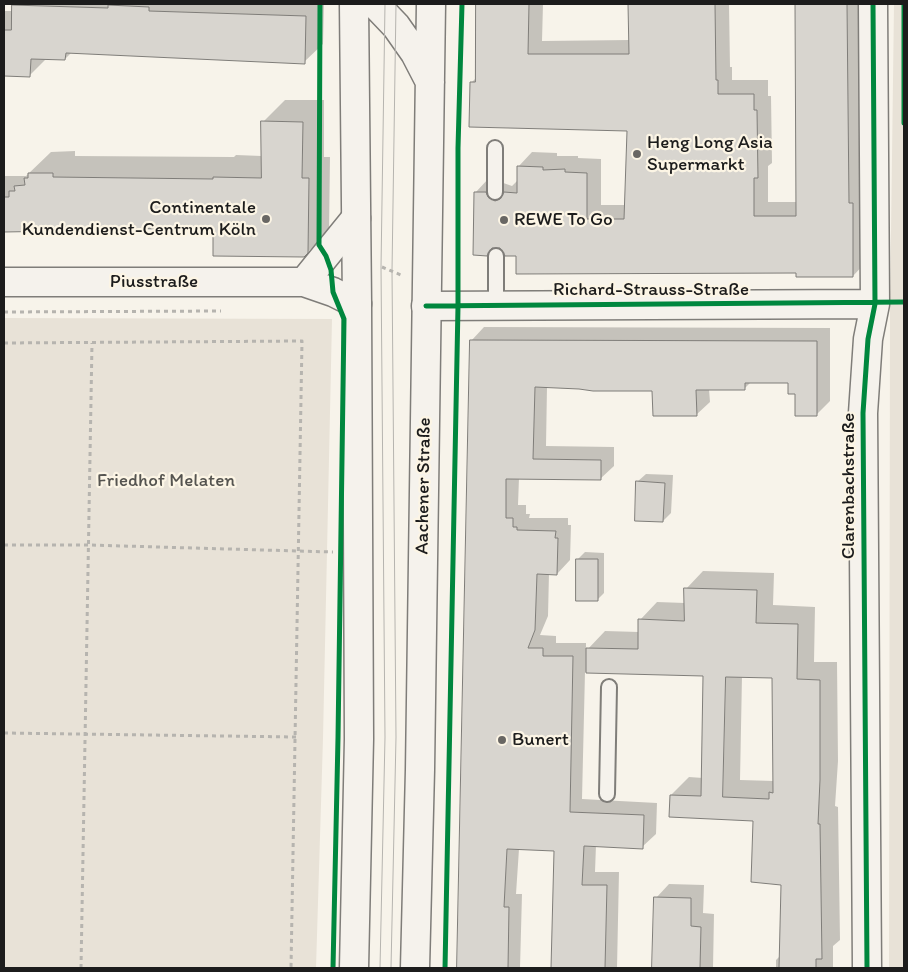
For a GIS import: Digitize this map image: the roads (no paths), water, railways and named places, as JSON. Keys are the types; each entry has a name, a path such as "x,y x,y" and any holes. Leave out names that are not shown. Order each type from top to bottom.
{"main road":[{"path":"354,4 359,552 359,739 354,968"},
{"path":"375,4 396,26 415,53 431,83"},
{"name":"Aachener Straße","path":"415,968 420,770 431,4"},
{"name":"Clarenbachstraße","path":"867,968 863,413 868,339 875,304 873,4"},
{"path":"304,282 356,218"},
{"name":"Piusstraße","path":"4,282 304,282 333,292 357,304"},
{"name":"Richard-Strauss-Straße","path":"426,306 875,304"}],"lane":[{"path":"495,148 495,192"},
{"path":"496,256 496,306"},
{"path":"607,794 609,687"}],"tram line":[{"path":"380,968 385,737 381,267 385,4"},
{"path":"391,968 396,737 392,271 396,4"}],"place":[{"name":"Heng Long Asia Supermarkt","path":"637,154"},
{"name":"Continentale Kundendienst-Centrum Köln","path":"266,219"},
{"name":"REWE To Go","path":"504,220"},
{"name":"Bunert","path":"502,740"}],"park label":[{"name":"Friedhof Melaten","path":"166,481"}]}
